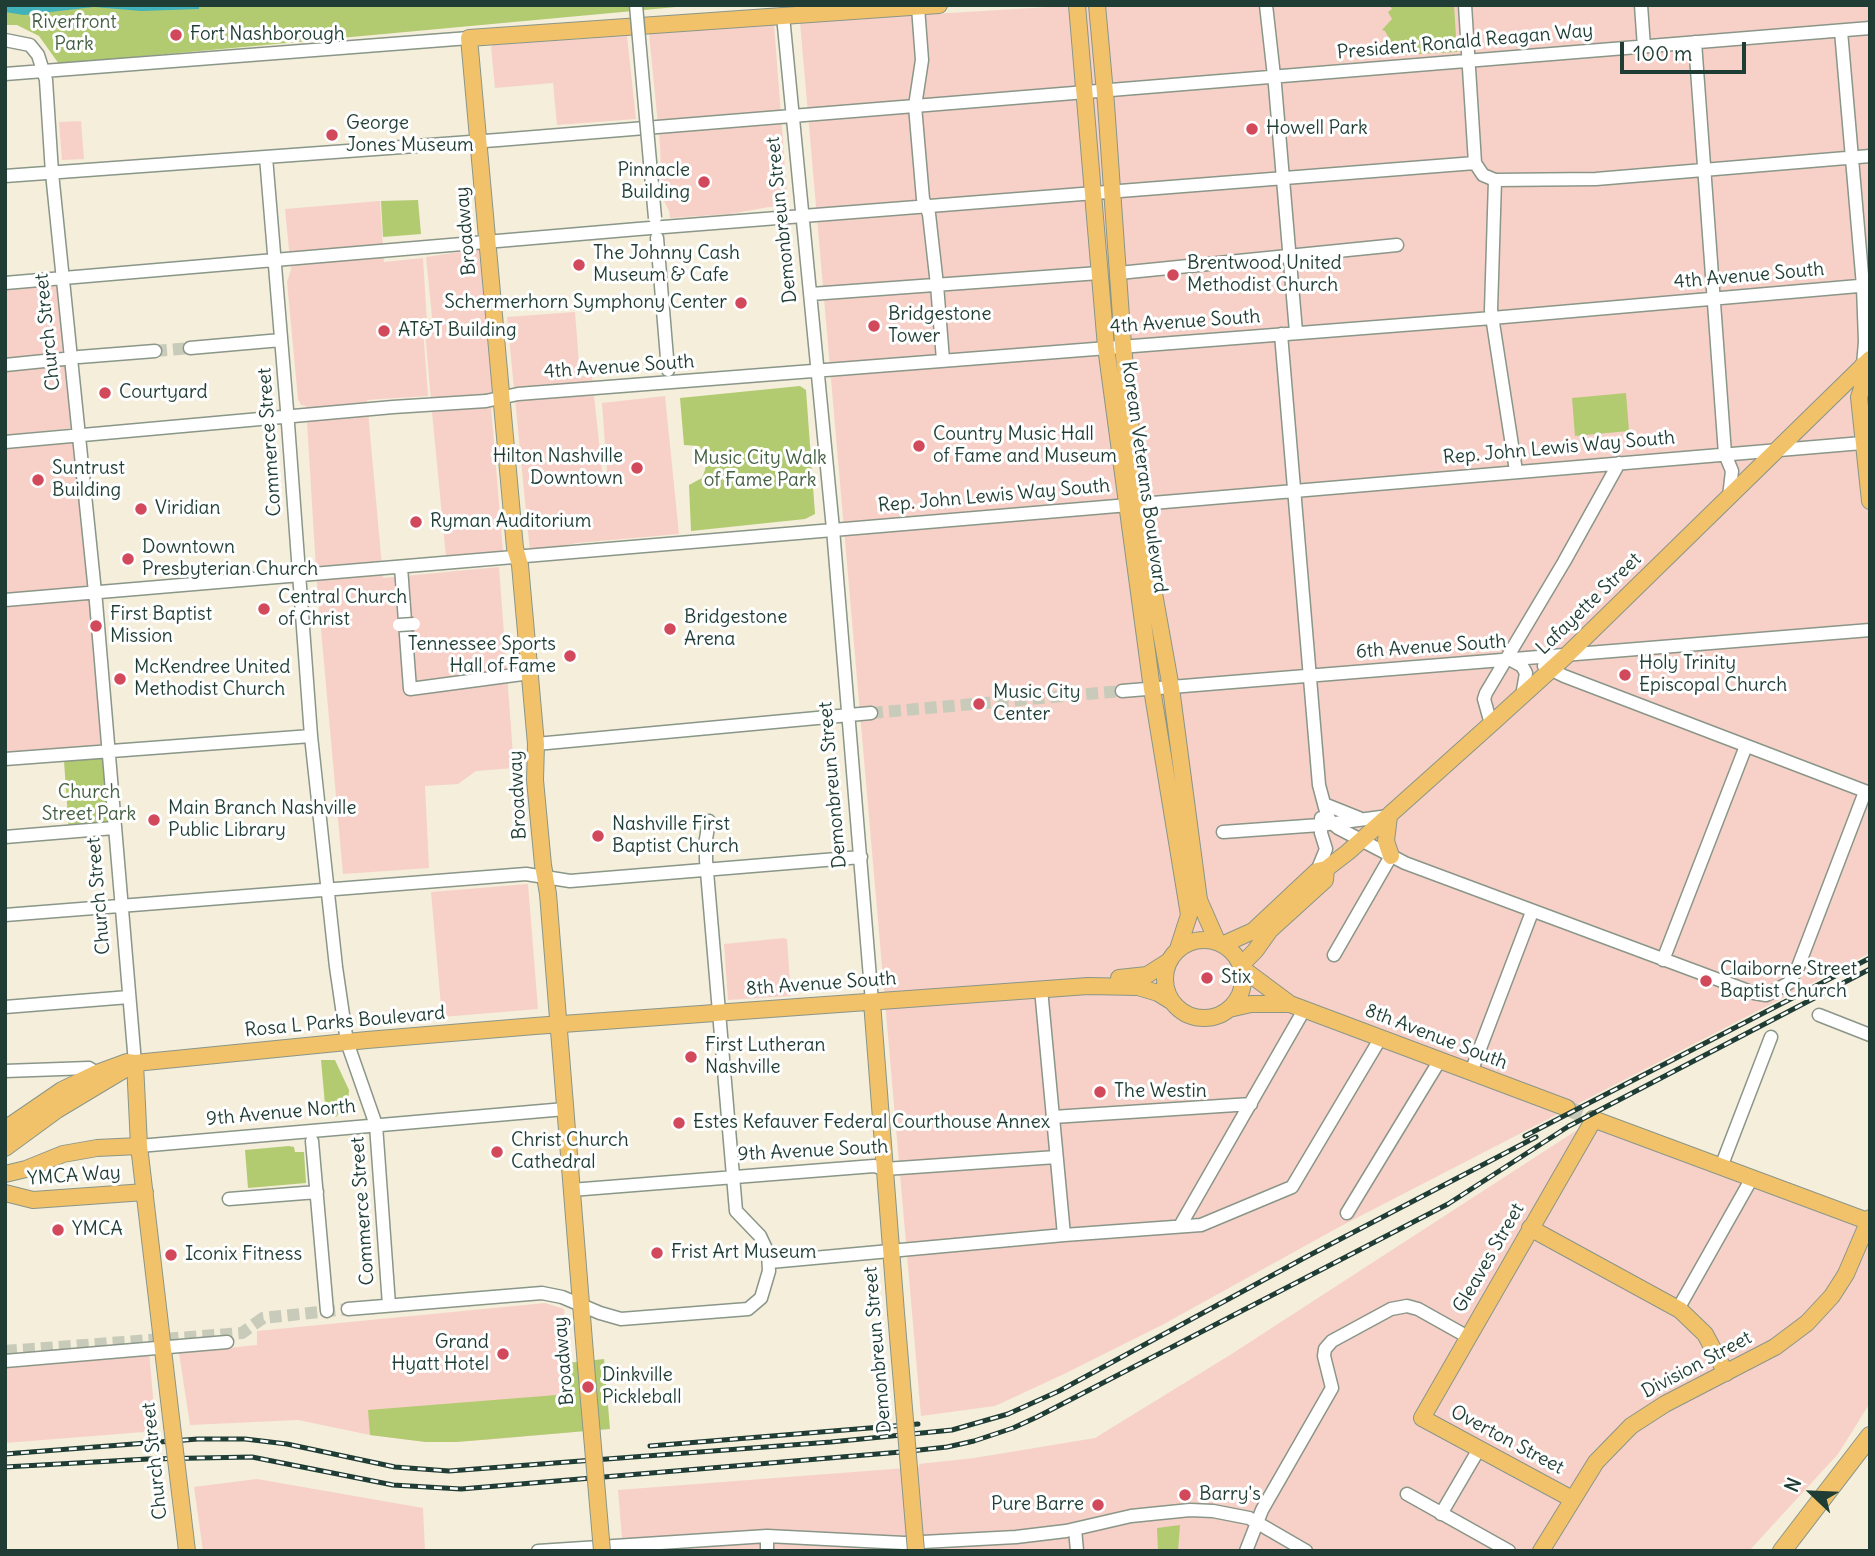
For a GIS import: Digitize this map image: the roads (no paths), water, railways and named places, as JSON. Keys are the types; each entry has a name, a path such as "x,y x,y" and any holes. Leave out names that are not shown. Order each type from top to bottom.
{"highway":[{"path":"1782,1551 1868,1440"}],"main road":[{"path":"469,38 939,5"},
{"name":"Korean Veterans Boulevard","path":"1077,5 1106,346 1132,504 1171,688 1199,900 1221,942"},
{"name":"Korean Veterans Boulevard","path":"1097,5 1119,273 1132,504 1152,689 1189,915 1173,955"},
{"name":"Broadway","path":"469,38 530,673 536,744 535,780 580,1305 605,1548"},
{"path":"1866,362 1863,388 1859,397 1870,501"},
{"name":"Lafayette Street","path":"1221,942 1253,931 1389,816 1567,655 1866,362"},
{"path":"1863,388 1868,397 1870,419"},
{"path":"1389,816 1386,841 1391,856"},
{"name":"Lafayette Street","path":"1243,966 1270,930 1325,880 1322,870"},
{"path":"1199,939 1221,942 1235,954 1243,966 1241,992 1229,1009 1213,1017 1185,1014 1171,1001 1165,981 1173,955 1199,939"},
{"name":"8th Avenue South","path":"1088,986 1147,975 1173,955"},
{"name":"8th Avenue South","path":"1243,966 1297,1007"},
{"name":"8th Avenue South","path":"558,1025 1088,986 1138,987 1158,993 1171,1001"},
{"name":"Demonbreun Street","path":"872,1002 916,1551"},
{"name":"8th Avenue South","path":"1229,1009 1251,1003 1297,1007 1567,1108"},
{"name":"Rosa L Parks Boulevard","path":"5,1129 62,1090 121,1063 558,1025"},
{"name":"Rosa L Parks Boulevard","path":"5,1147 57,1110 135,1063"},
{"name":"Church Street","path":"135,1063 139,1146 187,1551"},
{"name":"Gleaves Street","path":"1422,1418 1594,1119 1721,1167"},
{"name":"9th Avenue North","path":"5,1174 63,1154 97,1148 139,1146"},
{"path":"1721,1167 1869,1220"},
{"name":"YMCA Way","path":"33,1200 145,1192"},
{"path":"5,1193 33,1200"},
{"name":"Division Street","path":"1541,1551 1596,1462 1631,1426 1665,1404 1775,1347 1807,1323 1832,1296 1846,1274 1869,1220"},
{"path":"1530,1228 1678,1309 1705,1334 1726,1373"},
{"name":"Overton Street","path":"1422,1418 1572,1499"}],"street":[{"path":"636,5 655,218"},
{"path":"1266,5 1296,332"},
{"path":"1465,5 1475,163 1483,175 1495,180 1596,179 1870,156"},
{"path":"1641,5 1644,47"},
{"path":"918,7 922,60 915,106 923,199 929,214 937,285 943,360"},
{"name":"Demonbreun Street","path":"783,16 833,529 872,1002"},
{"name":"President Ronald Reagan Way","path":"5,176 479,142 1870,28"},
{"path":"1841,31 1866,286 1866,362"},
{"path":"5,74 469,38"},
{"path":"5,40 30,45 44,70"},
{"path":"1695,42 1725,454 1732,471 1729,497"},
{"name":"Church Street","path":"44,70 95,592 135,1063"},
{"name":"Commerce Street","path":"266,158 311,736 336,967 347,1042 376,1125 390,1305"},
{"path":"5,282 1475,163"},
{"path":"1495,180 1492,318 1516,471"},
{"path":"657,238 668,370"},
{"path":"1119,273 1396,245"},
{"path":"811,294 1099,273"},
{"name":"4th Avenue South","path":"5,442 486,401 518,394 1866,286"},
{"path":"1281,334 1309,676 1319,785 1324,803 1326,849 1322,870"},
{"path":"190,348 281,340"},
{"path":"79,357 155,351"},
{"path":"5,365 64,359"},
{"name":"Rep. John Lewis Way South","path":"5,600 1863,443"},
{"path":"1491,724 1484,699 1619,463"},
{"path":"401,567 410,689 530,673"},
{"path":"399,625 414,624"},
{"name":"6th Avenue South","path":"1122,691 1870,630"},
{"path":"1325,823 1391,856 1532,912 1754,993 1766,995 1791,981 1868,792 1550,670 1532,658"},
{"path":"1508,660 1522,667 1526,673 1522,696"},
{"path":"536,744 870,713"},
{"path":"5,759 311,736"},
{"path":"1663,960 1746,746"},
{"path":"1324,803 1360,818"},
{"path":"1223,832 1389,816"},
{"path":"348,1309 532,1293 554,1295 600,1314 621,1319 748,1309 755,1304 764,1291 770,1262 760,1236 736,1211 707,871 706,839 709,821"},
{"path":"5,837 114,828"},
{"path":"1334,956 1391,856"},
{"path":"5,915 526,874 570,881 861,857"},
{"path":"1472,1072 1532,912"},
{"path":"1041,989 1064,1235"},
{"path":"5,1007 129,998"},
{"path":"1180,1226 1251,1104 1297,1007"},
{"path":"1819,1015 1870,1035"},
{"path":"1721,1167 1771,1037"},
{"path":"770,1262 1201,1225 1293,1187 1380,1039"},
{"path":"1347,1213 1440,1060"},
{"path":"5,1071 89,1068 97,1073"},
{"path":"1053,1117 1251,1104"},
{"name":"9th Avenue North","path":"139,1146 565,1109"},
{"path":"312,1141 327,1311"},
{"name":"9th Avenue South","path":"572,1190 874,1166 885,1169 1056,1157"},
{"path":"1678,1309 1752,1178"},
{"path":"229,1199 317,1192"},
{"name":"YMCA Way","path":"5,1202 33,1200"},
{"path":"1246,1551 1256,1522 1332,1388 1324,1356 1325,1349 1332,1341 1391,1309 1408,1306 1468,1337"},
{"path":"5,1361 227,1342"},
{"path":"1441,1514 1479,1449"},
{"path":"1407,1494 1509,1551"},
{"path":"538,1551 767,1536 904,1543 1016,1537 1075,1529 1131,1516 1190,1510 1231,1513 1256,1522 1306,1551"},
{"path":"1075,1529 1077,1551"},
{"path":"766,1551 767,1536"}],"water":[{"path":"5,5 199,5 199,9 141,11 94,7 24,15 5,12"}],"tunnel":[{"path":"155,351 190,348"},
{"path":"871,713 1122,691"},
{"path":"1567,1108 1593,1119"},
{"path":"5,1351 242,1333 263,1318 348,1309"}],"railway":[{"path":"1525,1136 1870,958"},
{"path":"5,1467 148,1459 252,1457 393,1485 461,1489 901,1452 974,1441 1037,1417 1448,1204 1569,1126 1870,969"},
{"path":"5,1454 198,1439 245,1439 287,1444 395,1467 449,1471 831,1442 952,1430 1008,1414 1059,1391 1306,1257 1536,1137"},
{"path":"650,1446 918,1424"}],"place":[{"name":"Fort Nashborough","path":"176,35"},
{"name":"Howell Park","path":"1252,129"},
{"name":"George Jones Museum","path":"332,135"},
{"name":"Pinnacle Building","path":"704,182"},
{"name":"The Johnny Cash Museum & Cafe","path":"579,265"},
{"name":"Brentwood United Methodist Church","path":"1173,275"},
{"name":"Schermerhorn Symphony Center","path":"741,303"},
{"name":"Bridgestone Tower","path":"874,326"},
{"name":"AT&T Building","path":"384,331"},
{"name":"Courtyard","path":"105,393"},
{"name":"Country Music Hall of Fame and Museum","path":"919,446"},
{"name":"Hilton Nashville Downtown","path":"637,468"},
{"name":"Suntrust Building","path":"38,480"},
{"name":"Viridian","path":"141,509"},
{"name":"Ryman Auditorium","path":"416,522"},
{"name":"Downtown Presbyterian Church","path":"128,559"},
{"name":"Central Church of Christ","path":"264,609"},
{"name":"First Baptist Mission","path":"96,626"},
{"name":"Bridgestone Arena","path":"670,629"},
{"name":"Tennessee Sports Hall of Fame","path":"570,656"},
{"name":"Holy Trinity Episcopal Church","path":"1625,675"},
{"name":"McKendree United Methodist Church","path":"120,679"},
{"name":"Music City Center","path":"979,704"},
{"name":"Main Branch Nashville Public Library","path":"154,820"},
{"name":"Nashville First Baptist Church","path":"598,836"},
{"name":"Stix","path":"1207,978"},
{"name":"Claiborne Street Baptist Church","path":"1706,981"},
{"name":"First Lutheran Nashville","path":"691,1057"},
{"name":"The Westin","path":"1100,1092"},
{"name":"Estes Kefauver Federal Courthouse Annex","path":"679,1123"},
{"name":"Christ Church Cathedral","path":"497,1152"},
{"name":"YMCA","path":"58,1230"},
{"name":"Frist Art Museum","path":"657,1253"},
{"name":"Iconix Fitness","path":"171,1255"},
{"name":"Grand Hyatt Hotel","path":"503,1354"},
{"name":"Dinkville Pickleball","path":"588,1387"},
{"name":"Barry's","path":"1185,1495"},
{"name":"Pure Barre","path":"1098,1505"}],"park label":[{"name":"Riverfront Park","path":"74,34"},
{"name":"Music City Walk of Fame Park","path":"760,470"},
{"name":"Church Street Park","path":"89,804"}]}
